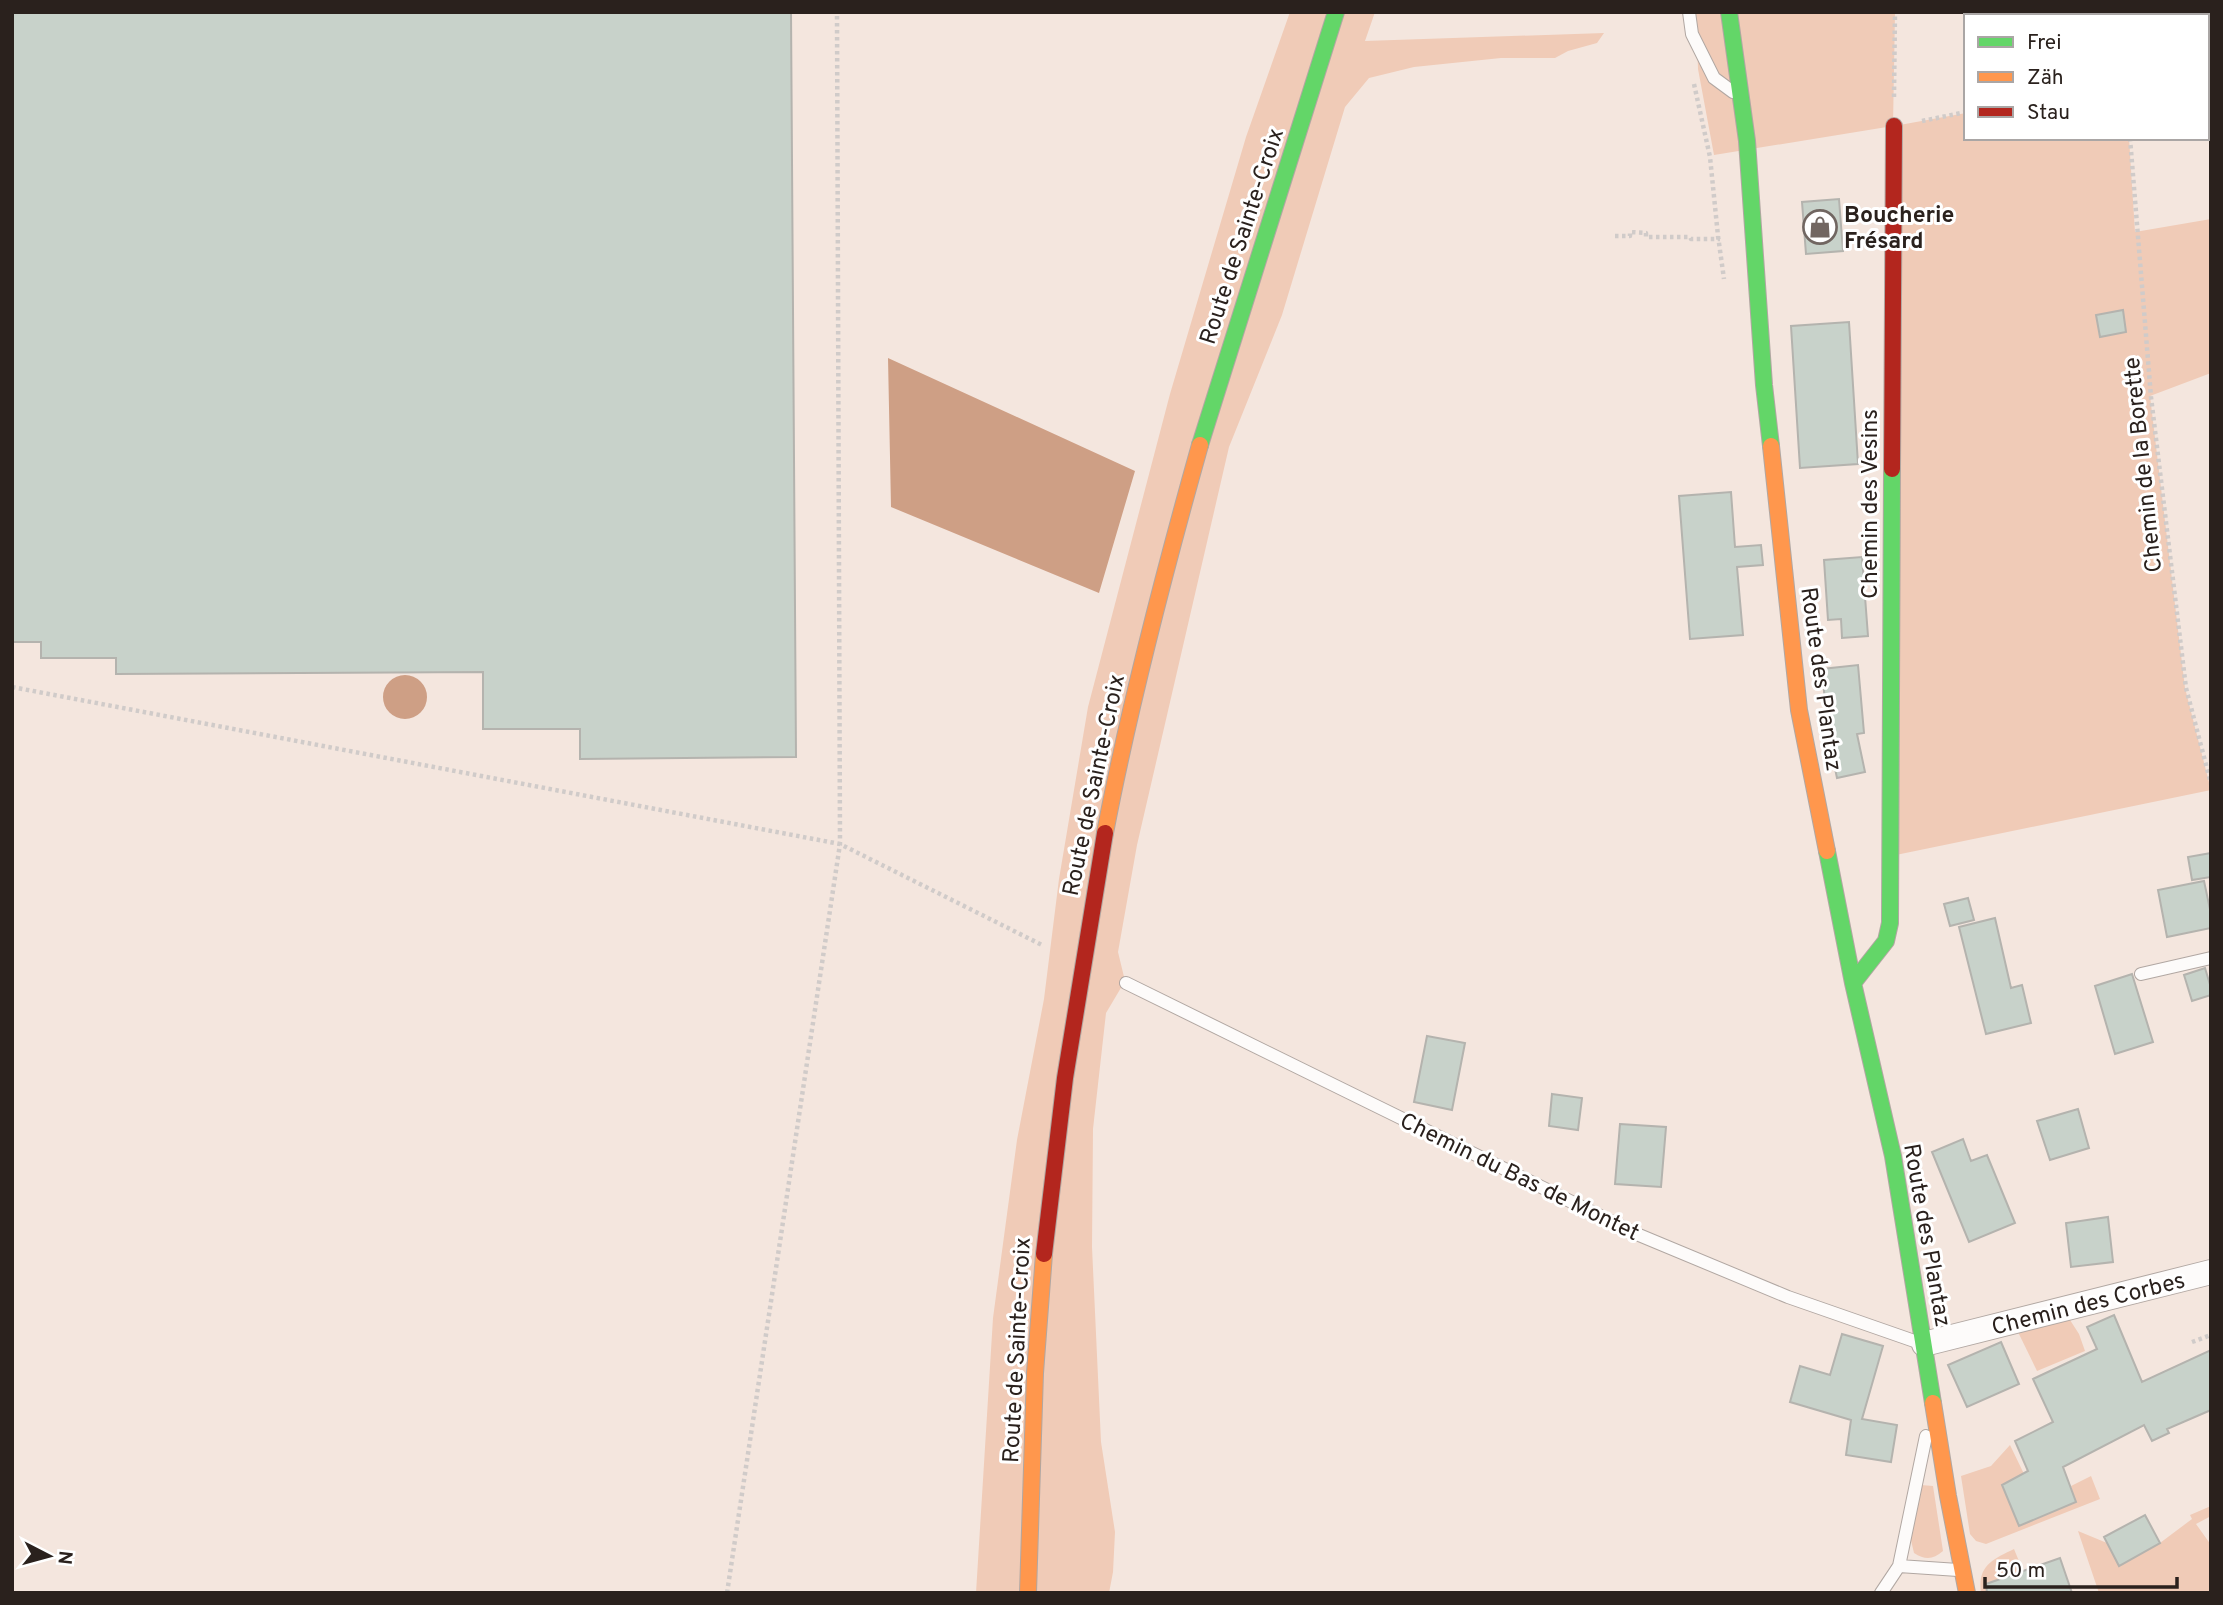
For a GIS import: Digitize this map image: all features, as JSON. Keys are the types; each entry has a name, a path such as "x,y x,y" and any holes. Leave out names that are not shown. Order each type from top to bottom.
{"street":[{"name":"Route de Sainte-Croix","path":"1028,1593 1033,1420 1046,1221 1063,1077 1101,849 1133,699 1161,586 1227,355 1336,12"},
{"name":"Route des Plantaz","path":"1729,12 1747,141 1764,385 1799,710 1853,983 1894,1156 1948,1496 1967,1593"},
{"name":"Chemin des Vesins","path":"1853,983 1886,941 1890,923 1894,126"},
{"name":"Chemin des Corbes","path":"1924,1344 2211,1272"}],"lane":[{"path":"1689,12 1692,34 1714,78 1741,97"},
{"path":"2141,974 2211,958"},
{"name":"Chemin du Bas de Montet","path":"1126,983 1639,1235 1788,1297 1924,1344"},
{"path":"1881,1593 1899,1566 1934,1401"},
{"path":"1899,1566 1962,1570"}],"path":[{"path":"727,1593 840,844 837,12"},
{"path":"1895,12 1894,126 1964,112"},
{"path":"1693,78 1710,157 1725,286"},
{"name":"Chemin de la Borette","path":"2130,140 2151,397 2186,688 2211,784"},
{"path":"1615,236 1646,233 1646,237 1730,241"},
{"path":"12,687 840,844 1042,945"},
{"path":"2192,1342 2211,1335"}],"shaded area":[{"path":"1290,12 1375,12 1365,41 1604,33 1597,43 1568,51 1555,58 1501,58 1414,67 1369,78 1345,107 1282,315 1229,447 1137,845 1118,952 1125,981 1106,1013 1093,1129 1092,1247 1101,1442 1115,1532 1109,1593 976,1593 993,1318 1017,1140 1044,999 1059,879 1088,707 1170,394 1246,137"},
{"path":"1696,12 1895,12 1893,126 1714,155 1698,69"},
{"path":"1964,113 1964,140 2129,140 2135,232 2211,219 2211,373 2150,396 2185,688 2211,790 1891,856 1894,126"},
{"path":"888,358 1135,471 1099,593 891,507"},
{"path":"405,675 421,681 427,697 421,713 405,719 389,713 383,697 389,681"},
{"path":"2070,1320 2085,1351 2037,1371 2018,1332"},
{"path":"2010,1445 2024,1474 2002,1486 2020,1526 2076,1502 2071,1486 2091,1476 2100,1499 1986,1544 1976,1541 1970,1534 1961,1476 1991,1466"},
{"path":"1921,1485 1933,1486 1943,1551 1929,1558 1914,1553 1910,1536"},
{"path":"2211,1506 2211,1516 2196,1524 2211,1545 2211,1593 2099,1593 2078,1531 2107,1543 2120,1565 2160,1543 2192,1519 2190,1515"},
{"path":"2014,1549 2023,1571 2008,1593 1981,1593 1980,1584 1984,1570 1993,1560"}],"building":[{"path":"12,12 791,12 796,757 580,759 580,729 483,729 483,672 116,674 116,658 41,658 41,642 12,642"},
{"path":"1839,199 1843,251 1806,254 1802,202"},
{"path":"2123,310 2126,332 2100,337 2096,315"},
{"path":"1849,322 1858,464 1800,468 1791,326"},
{"path":"1731,492 1735,547 1761,545 1763,565 1737,567 1743,635 1690,639 1679,496"},
{"path":"1862,557 1868,636 1842,638 1841,619 1828,620 1824,560"},
{"path":"1858,665 1864,733 1857,734 1865,772 1837,778 1828,735 1822,669"},
{"path":"2211,853 2211,877 2192,880 2188,857"},
{"path":"2204,881 2211,928 2167,937 2158,890"},
{"path":"1968,898 1974,920 1950,926 1944,904"},
{"path":"1995,918 2011,988 2022,985 2031,1023 1986,1034 1959,927"},
{"path":"2205,968 2211,995 2192,1001 2184,975"},
{"path":"2132,974 2153,1042 2115,1054 2095,986"},
{"path":"1427,1036 1465,1043 1452,1110 1414,1102"},
{"path":"1552,1094 1582,1098 1578,1130 1549,1126"},
{"path":"2078,1109 2089,1148 2050,1160 2037,1121"},
{"path":"1620,1124 1666,1127 1661,1187 1615,1184"},
{"path":"1963,1139 1971,1161 1987,1155 2015,1223 1969,1242 1932,1152"},
{"path":"2108,1217 2113,1262 2071,1267 2066,1223"},
{"path":"2114,1315 2142,1382 2211,1350 2211,1410 2167,1429 2169,1433 2152,1441 2144,1425 2063,1467 2076,1502 2019,1526 2002,1485 2028,1471 2015,1441 2053,1422 2033,1379 2097,1349 2087,1327"},
{"path":"1842,1334 1883,1346 1862,1419 1897,1425 1891,1462 1846,1455 1851,1420 1790,1402 1800,1366 1830,1375"},
{"path":"2001,1342 2019,1384 1967,1407 1948,1365"},
{"path":"2145,1515 2160,1543 2119,1566 2104,1537"},
{"path":"2060,1558 2072,1593 1987,1593 1986,1584"}],"traffic: fast":[{"path":"1200,445 1336,12"},
{"path":"1729,12 1747,141 1764,385 1771,446"},
{"path":"1853,983 1886,941 1890,923 1892,469"},
{"path":"1827,851 1853,983 1893,1156 1933,1403"}],"traffic: slow":[{"path":"1105,833 1148,638 1200,445"},
{"path":"1771,446 1799,710 1827,851"},
{"path":"1028,1593 1035,1373 1044,1254"},
{"path":"1933,1403 1967,1593"}],"traffic: jam":[{"path":"1892,469 1894,126"},
{"path":"1044,1254 1065,1078 1105,833"}],"place":[{"name":"Boucherie Frésard","path":"1820,227"}]}
